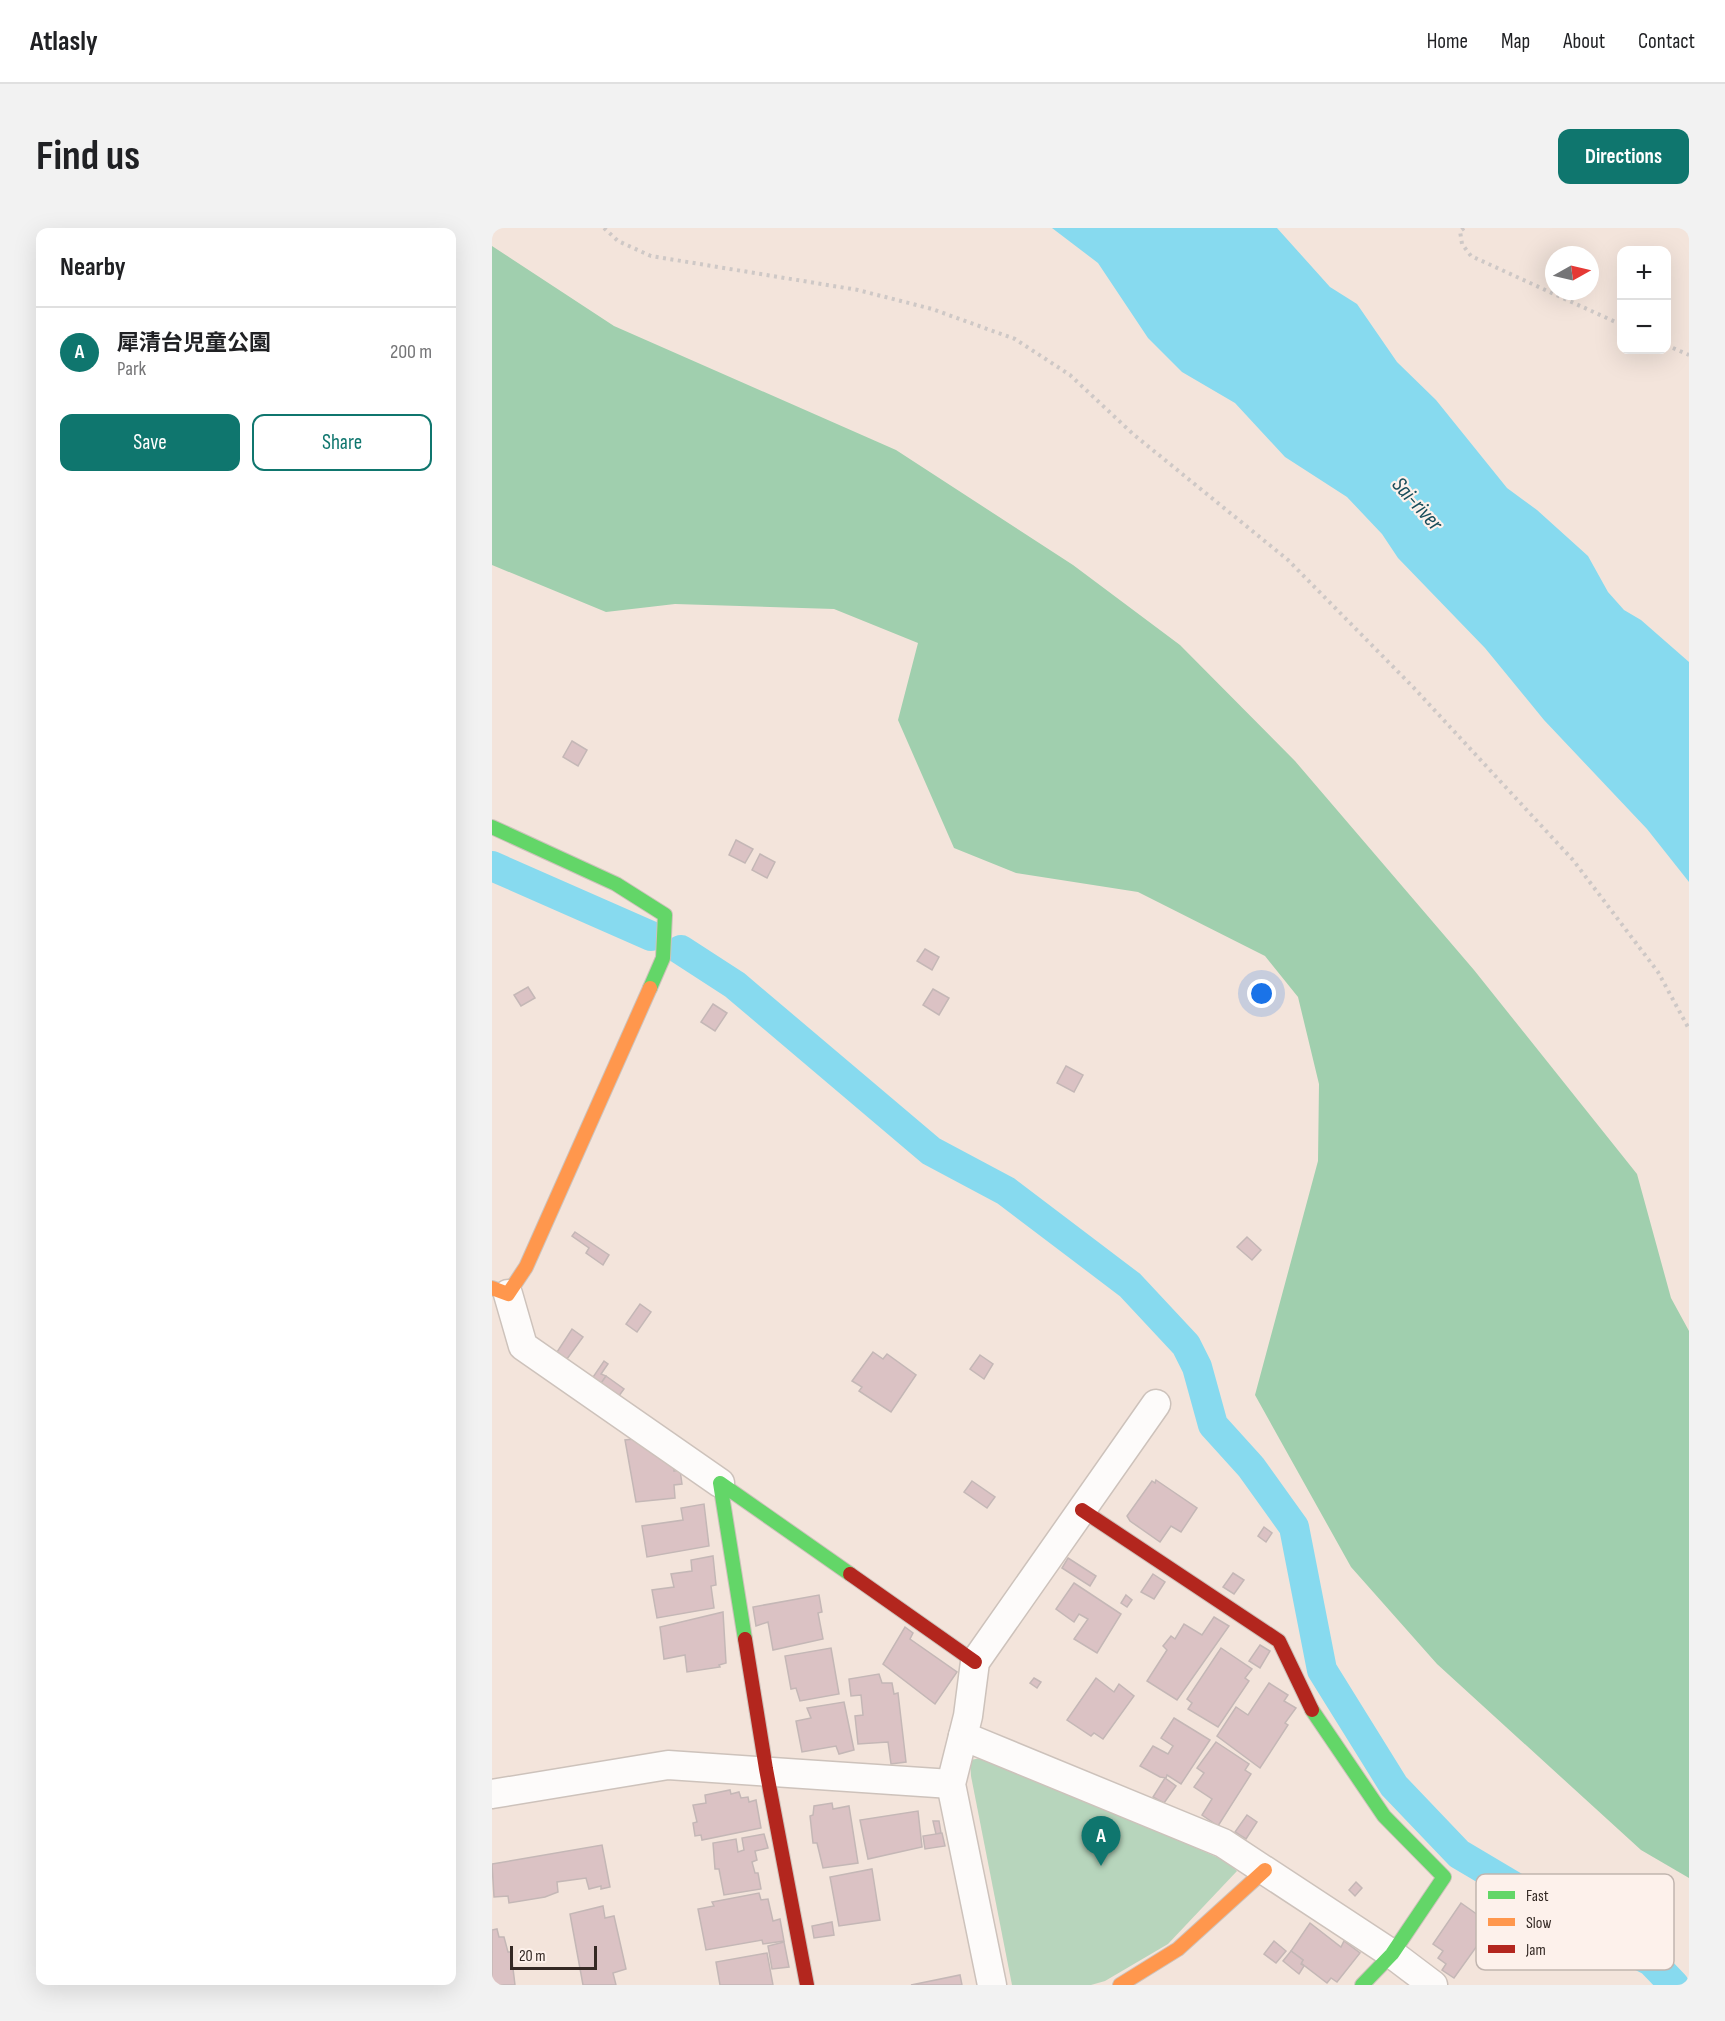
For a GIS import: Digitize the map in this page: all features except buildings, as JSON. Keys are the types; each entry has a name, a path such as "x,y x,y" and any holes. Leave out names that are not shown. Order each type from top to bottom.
{"street":[{"path":"492,827 616,884 664,915 663,958 526,1267 500,1291 523,1346 975,1662"},
{"path":"992,1985 951,1784 963,1736 975,1662 1156,1404"},
{"path":"720,1483 766,1770 807,1985"},
{"path":"1082,1510 1279,1641 1306,1700 1384,1816 1444,1877 1392,1954 1362,1985"},
{"path":"963,1736 1223,1843 1392,1954 1433,1985"},
{"path":"492,1794 668,1765 766,1770 894,1782 951,1784"},
{"path":"1120,1985 1178,1948 1264,1870"}],"path":[{"path":"604,228 618,241 651,256 858,290 932,309 1015,339 1070,375 1133,434 1288,561 1414,688 1573,860 1658,972 1689,1029"},
{"path":"1464,228 1460,231 1462,244 1470,256 1617,323"},
{"path":"1671,347 1689,355"}],"green space":[{"path":"492,246 614,326 896,450 1073,565 1180,645 1295,761 1474,970 1637,1174 1671,1298 1689,1331 1689,1878 1641,1850 1437,1664 1351,1567 1255,1395 1318,1161 1319,1084 1298,997 1265,956 1138,892 1016,873 954,848 898,720 918,643 834,609 675,604 606,612 492,565"},
{"path":"987,1757 1226,1861 1237,1871 1168,1944 1105,1981 1091,1985 1012,1985 971,1776 970,1760"}],"water":[{"name":"Sai-river","path":"1052,228 1277,228 1330,287 1357,304 1397,362 1436,400 1507,488 1537,510 1588,556 1608,592 1624,610 1641,620 1689,662 1689,882 1647,829 1544,720 1485,648 1398,558 1382,534 1347,497 1285,457 1235,403 1182,372 1148,338 1098,263"}],"waterway":[{"path":"492,866 651,936"},
{"path":"681,950 735,985 931,1151 1006,1191 1130,1285 1186,1345 1197,1367 1213,1425 1251,1467 1294,1527 1322,1670 1394,1786 1459,1854 1493,1874"},
{"path":"1660,1970 1674,1985"}],"traffic: fast":[{"path":"492,827 616,884 665,915 663,958 650,988"},
{"path":"745,1639 720,1483 850,1574"},
{"path":"1312,1710 1384,1816 1444,1877 1392,1954 1362,1985"}],"traffic: slow":[{"path":"492,1288 508,1294 526,1267 650,988"},
{"path":"1120,1985 1178,1949 1265,1870"}],"traffic: jam":[{"path":"1082,1510 1279,1641 1312,1710"},
{"path":"850,1574 975,1662"},
{"path":"745,1639 766,1769 807,1985"}],"place":[{"name":"犀清台児童公園","path":"1101,1866"}]}
